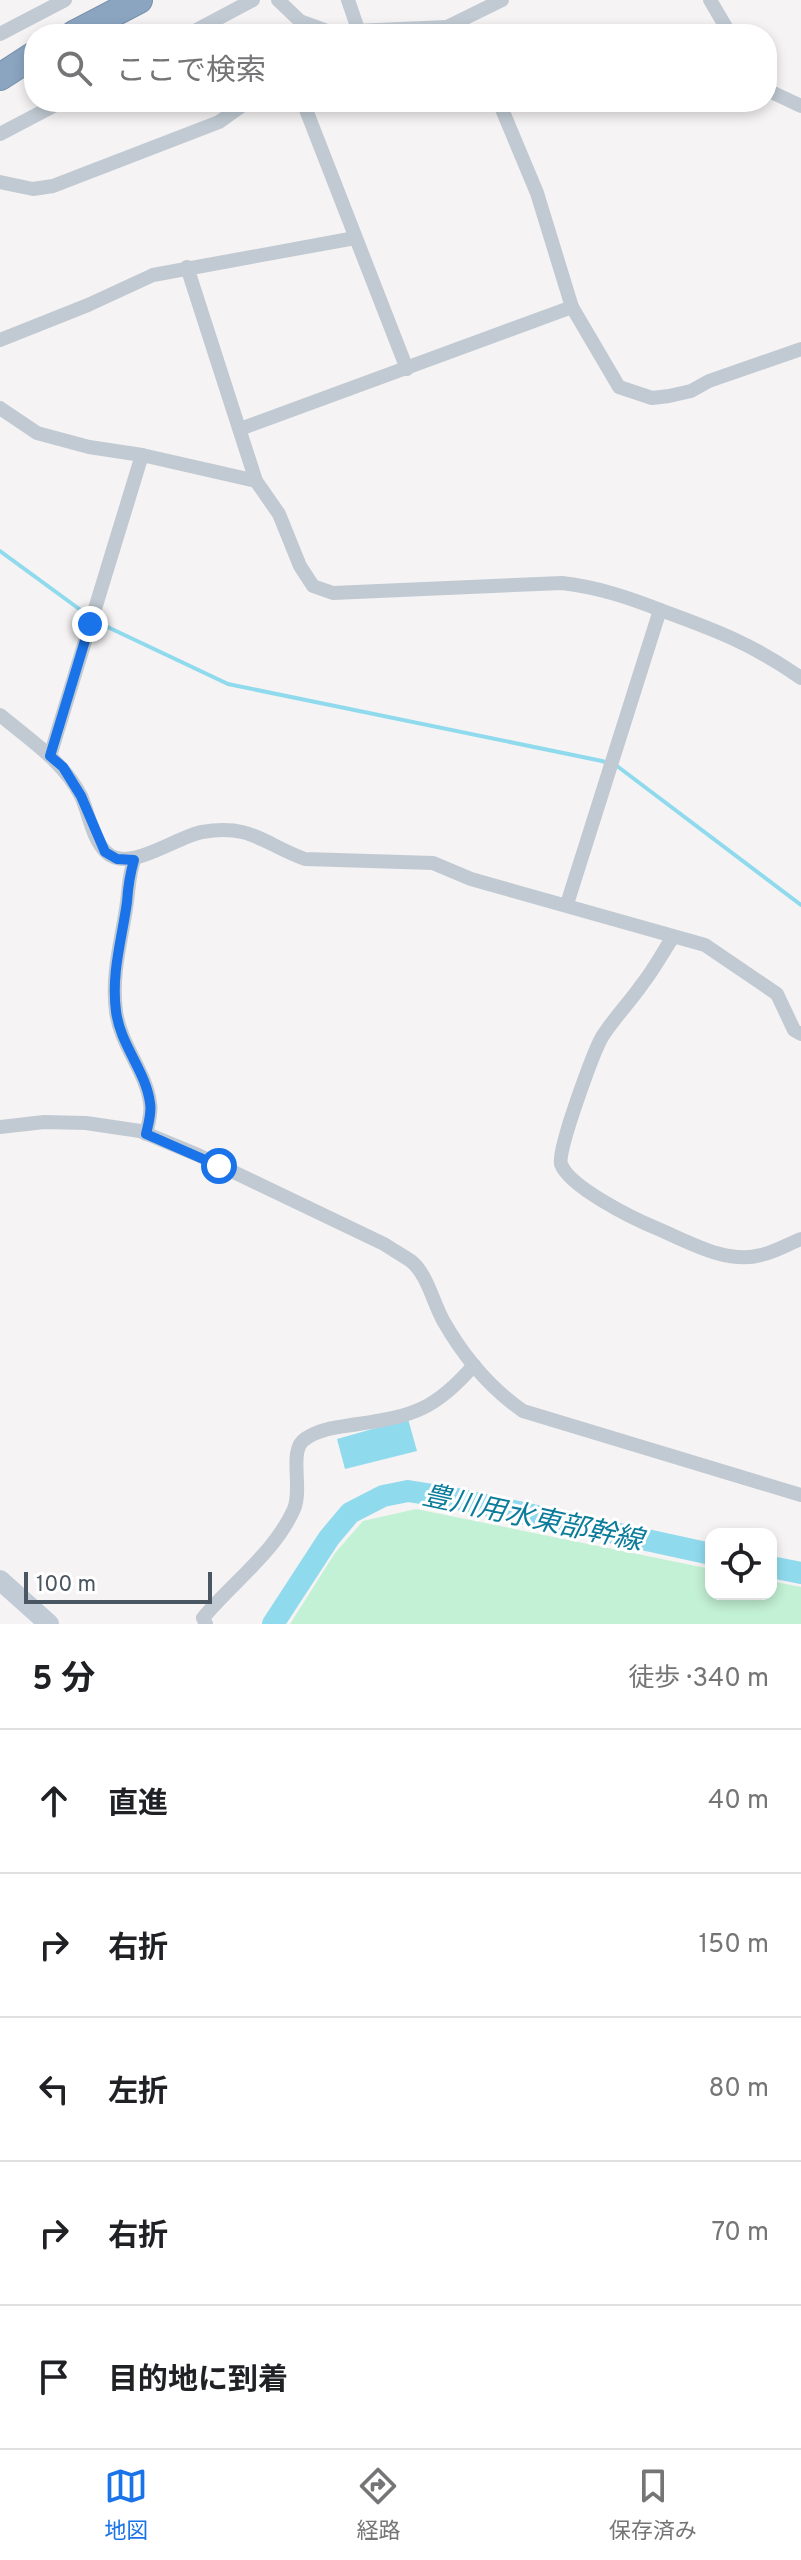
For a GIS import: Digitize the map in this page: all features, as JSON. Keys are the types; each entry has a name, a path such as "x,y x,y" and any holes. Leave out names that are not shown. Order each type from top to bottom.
{"highway":[{"path":"93,24 139,0"},
{"path":"0,75 24,61"}],"street":[{"path":"0,34 65,0"},
{"path":"208,24 253,0"},
{"path":"278,0 300,21 308,24"},
{"path":"348,0 356,24"},
{"path":"461,24 502,0"},
{"path":"710,0 724,24"},
{"path":"777,95 801,106"},
{"path":"0,134 42,112"},
{"path":"0,182 33,189 53,186 219,122 233,112"},
{"path":"307,112 407,369"},
{"path":"503,112 537,193 572,307 619,387 652,398 691,391 709,381 801,349"},
{"path":"0,340 153,275 355,238"},
{"path":"187,267 256,481 279,514 300,566 313,586 333,593 562,583 624,596 719,630 752,646 801,678"},
{"path":"240,429 572,307"},
{"path":"0,408 37,433 89,447 142,455 256,481"},
{"path":"50,756 142,455"},
{"path":"567,904 660,610"},
{"path":"0,715 63,767 81,796 105,852 117,859 134,860 182,837 227,830 264,837 305,859 433,863 471,879 705,945 777,994 794,1030 801,1034"},
{"path":"134,860 127,883 127,901 118,943 116,1012 126,1047 151,1104 146,1134"},
{"path":"673,937 644,983 598,1045 560,1153 561,1165 567,1174 593,1194 628,1216 707,1250 738,1257 760,1256 801,1239"},
{"path":"0,1127 44,1122 86,1123 146,1134 198,1155 384,1244 413,1263 444,1322 474,1365 490,1385 533,1415 801,1495"},
{"path":"206,1624 203,1618 255,1564 294,1509 299,1492 296,1455 298,1445 303,1440 333,1428 414,1413 451,1391 474,1365"},
{"path":"0,1580 49,1624"}],"green space":[{"path":"416,1509 705,1568 705,1600 777,1600 777,1582 801,1587 801,1624 290,1624 335,1553 363,1521"}],"water":[{"path":"408,1419 417,1451 345,1469 337,1439"}],"waterway":[{"path":"0,551 97,622 228,684 617,766 801,905"},
{"name":"豊川用水東部幹線","path":"273,1624 329,1538 350,1513 383,1496 408,1491 705,1553"},
{"name":"豊川用水東部幹線","path":"777,1568 801,1573"}],"route":[{"path":"90,624 50,756 63,767 81,796 105,852 117,859 134,860 127,883 127,901 118,943 116,1012 126,1047 151,1104 146,1134 219,1166"}]}
